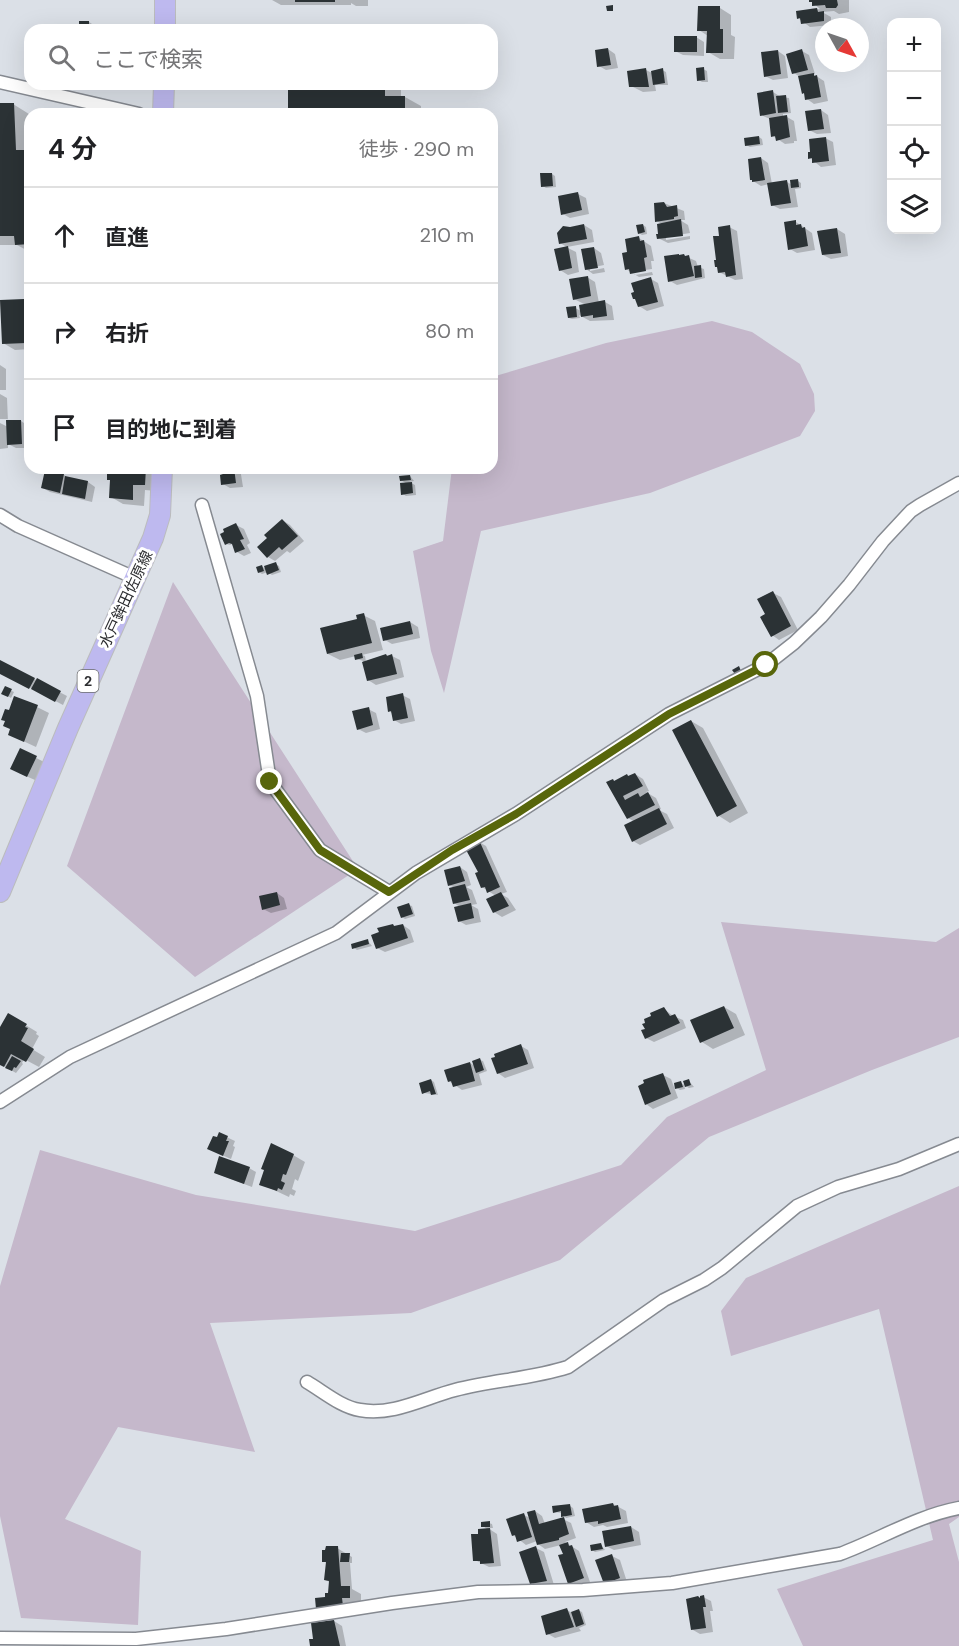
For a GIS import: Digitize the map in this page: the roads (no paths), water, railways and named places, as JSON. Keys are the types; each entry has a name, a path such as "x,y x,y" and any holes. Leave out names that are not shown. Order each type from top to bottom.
{"main road":[{"path":"165,0 165,24"},
{"path":"163,108 164,90"},
{"name":"水戸鉾田佐原線","path":"0,892 68,728 153,538 160,514 162,474"}],"street":[{"path":"0,82 24,88"},
{"path":"35,90 113,108"},
{"path":"0,1102 70,1057 336,933 389,892 452,850 516,814 669,714 754,672 776,658 821,617 883,541 911,511 959,483"},
{"path":"202,505 257,696 270,782 320,850 389,892"},
{"path":"0,515 18,526 135,578"},
{"path":"307,1382 350,1408 381,1411 419,1403 454,1390 568,1367 664,1300 704,1280 722,1268 797,1206 838,1187 899,1169 959,1144"},
{"path":"0,1638 136,1639 226,1629 478,1592 583,1590 672,1583 840,1554 866,1545 934,1513 959,1508"}]}
